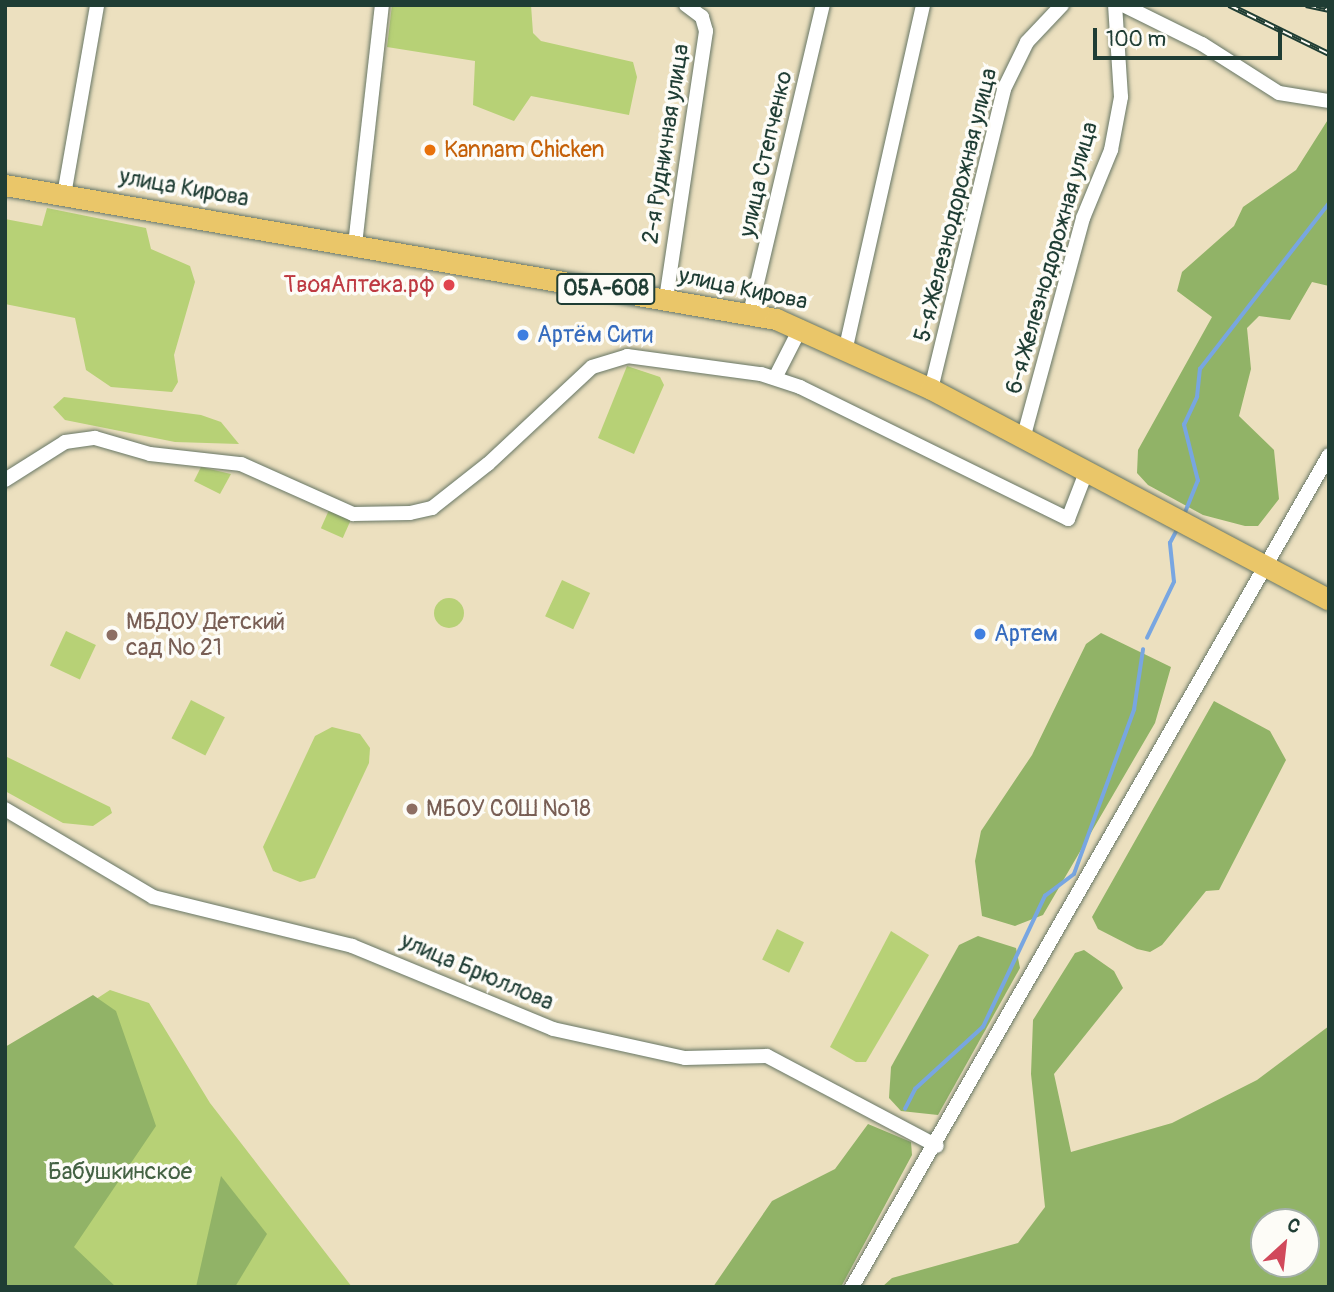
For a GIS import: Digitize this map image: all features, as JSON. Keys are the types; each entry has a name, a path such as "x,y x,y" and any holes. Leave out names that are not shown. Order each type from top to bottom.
{"main road":[{"name":"улица Кирова","path":"5,185 750,313 801,327 932,390 1164,517 1329,600"}],"street":[{"path":"64,195 97,5"},
{"path":"355,245 382,5"},
{"name":"2-я Рудничная улица","path":"666,299 706,32 702,17 686,5"},
{"name":"улица Степченко","path":"750,313 823,5"},
{"path":"846,347 923,5"},
{"name":"5-я Железнодорожная улица","path":"932,390 1004,89 1027,42 1062,5"},
{"name":"6-я Железнодорожная улица","path":"1023,439 1083,218 1111,150 1121,97 1115,5"},
{"path":"1124,5 1202,44 1279,93 1329,101"},
{"path":"775,379 801,327"},
{"path":"5,480 65,442 95,438 150,454 241,464 353,514 432,508 560,393 608,359 627,356 775,379 1068,519 1085,475"},
{"path":"852,1287 937,1146 1329,455"},
{"name":"улица Брюллова","path":"5,809 153,897 352,946 554,1029 685,1058 767,1056 937,1146"}],"green space":[{"path":"392,5 531,5 533,33 541,41 633,62 637,77 629,115 531,96 514,121 473,105 475,61 387,47"},
{"path":"1329,118 1329,286 1312,282 1290,320 1259,316 1247,328 1251,369 1239,416 1274,450 1279,499 1258,526 1245,526 1203,515 1148,485 1137,473 1138,450 1212,317 1177,291 1182,272 1234,226 1243,207 1296,170"},
{"path":"47,208 146,228 151,249 190,266 195,282 174,355 178,382 172,392 111,387 86,370 75,318 5,304 5,219 42,226"},
{"path":"627,366 660,377 664,385 634,454 598,438"},
{"path":"64,397 201,415 221,422 239,444 175,442 65,420 53,407"},
{"path":"201,467 231,474 220,494 194,481"},
{"path":"329,510 351,520 343,538 321,528"},
{"path":"562,580 590,593 573,629 545,616"},
{"path":"449,598 460,602 464,613 460,624 449,628 438,624 434,613 438,602"},
{"path":"66,631 96,645 80,679 50,665"},
{"path":"1101,633 1171,667 1155,723 1043,915 1015,926 982,916 975,861 981,831 1032,755 1086,644"},
{"path":"191,700 225,717 205,756 171,738"},
{"path":"1214,701 1270,731 1286,760 1219,890 1206,891 1162,945 1150,952 1137,949 1098,929 1092,917"},
{"path":"332,727 360,734 370,748 369,763 315,878 300,882 273,871 263,847 315,736"},
{"path":"5,756 110,807 112,813 93,826 63,823 5,791"},
{"path":"777,929 804,942 789,973 762,960"},
{"path":"891,931 929,955 866,1062 856,1062 830,1047"},
{"path":"978,936 1016,948 1020,968 938,1115 901,1111 889,1098 891,1067 959,945"},
{"path":"1084,950 1114,971 1123,988 1054,1074 1071,1152 1172,1123 1257,1080 1329,1026 1329,1287 882,1287 892,1278 1018,1243 1045,1207 1031,1074 1033,1020 1075,953"},
{"name":"Бабушкинское","path":"110,990 149,1003 210,1103 352,1287 5,1287 5,1058"},
{"path":"93,995 116,1011 156,1126 74,1247 116,1287 5,1287 5,1047"},
{"path":"868,1124 911,1142 912,1155 841,1287 713,1287 772,1201 835,1169"},
{"path":"221,1176 267,1234 235,1287 196,1287"}],"waterway":[{"path":"1184,515 1198,481 1184,425 1197,397 1200,369 1329,203"},
{"path":"1147,638 1174,582 1170,543 1178,528"},
{"path":"905,1109 915,1089 983,1027 1045,896 1074,874 1134,710 1143,650"}],"railway":[{"path":"1229,5 1329,54"},
{"path":"1306,5 1329,10"}],"place":[{"name":"Kannam Chicken","path":"430,150"},
{"name":"ТвояАптека.рф","path":"449,285"},
{"name":"Артём Сити","path":"523,335"},
{"name":"Артем","path":"980,634"},
{"name":"МБДОУ Детский сад № 21","path":"112,635"},
{"name":"МБОУ СОШ №18","path":"412,809"}]}
